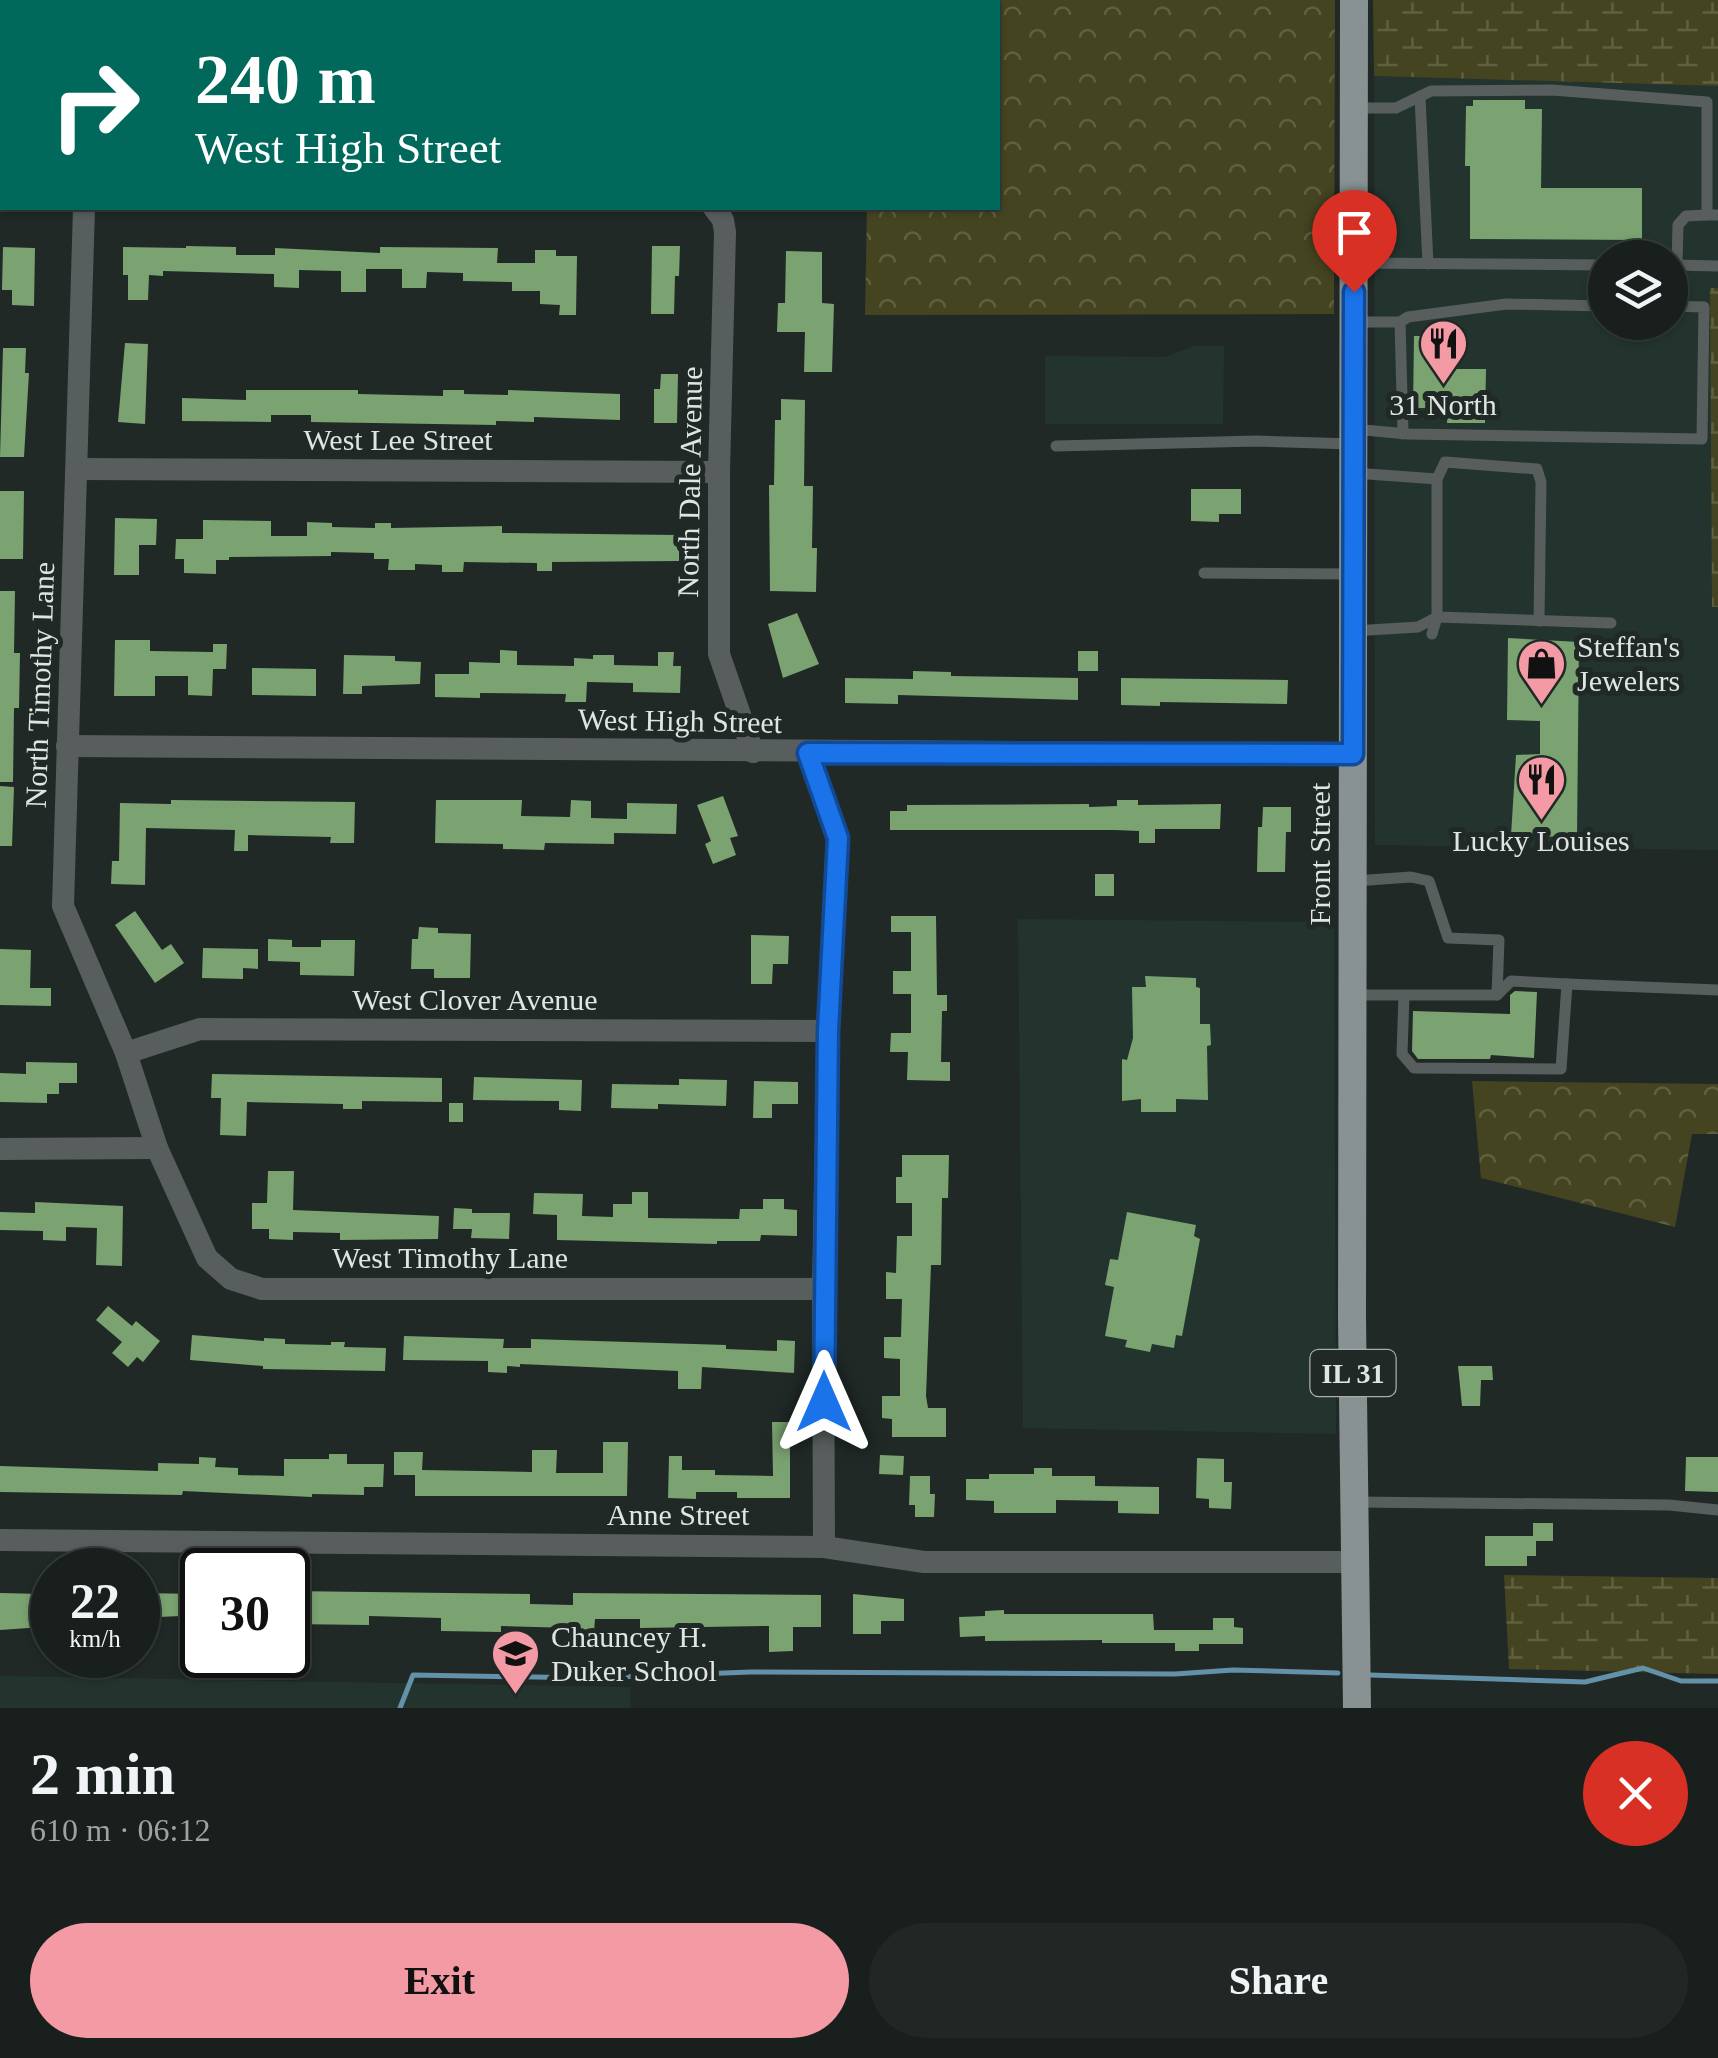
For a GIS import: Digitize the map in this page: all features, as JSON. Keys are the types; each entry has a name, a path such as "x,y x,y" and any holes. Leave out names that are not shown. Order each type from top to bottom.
{"main road":[{"name":"Front Street","path":"1354,0 1357,1708"}],"street":[{"name":"North Timothy Lane","path":"84,210 64,906 126,1053 156,1148"},
{"name":"North Dale Avenue","path":"717,210 725,232 719,654 752,752"},
{"name":"West Lee Street","path":"78,469 719,472"},
{"name":"West High Street","path":"67,746 1353,754"},
{"path":"808,753 838,838 828,1030 824,1546"},
{"name":"West Clover Avenue","path":"126,1053 200,1029 828,1030"},
{"path":"0,1149 156,1148"},
{"name":"West Timothy Lane","path":"156,1148 208,1258 232,1279 262,1289 823,1289"},
{"name":"Anne Street","path":"0,1540 824,1546 924,1562 1355,1562"}],"lane":[{"path":"1354,108 1396,108 1431,91 1552,90 1707,102 1712,215 1686,216 1678,225 1676,240"},
{"path":"1420,98 1428,264"},
{"path":"1354,263 1588,265"},
{"path":"1688,265 1718,266"},
{"path":"1354,322 1400,322 1408,317 1506,304 1588,306"},
{"path":"1056,446 1403,434 1702,439 1704,307 1688,307"},
{"path":"1400,322 1403,434"},
{"path":"1432,634 1436,618 1437,478 1445,462 1537,469 1541,482 1539,621"},
{"path":"1354,473 1437,478"},
{"path":"1204,573 1353,574"},
{"path":"1353,631 1418,627 1436,618 1610,624"},
{"path":"1353,882 1411,877 1429,880 1448,938 1499,940 1497,994"},
{"path":"1353,995 1497,994 1511,981 1718,990"},
{"path":"1404,995 1402,1054 1414,1068 1561,1069 1567,984"},
{"path":"1354,1502 1718,1510"}],"shaded area":[{"path":"1374,76 1718,86 1718,288 1711,288 1713,607 1718,607 1718,850 1375,845"},
{"path":"1195,346 1224,346 1223,424 1045,424 1045,356 1165,357"},
{"path":"1018,919 1334,922 1336,1434 1023,1428"},
{"path":"0,1676 630,1687 630,1708 0,1708"}],"green space":[{"path":"1000,0 1335,0 1334,314 865,315 867,210 1000,210"},
{"path":"1373,0 1718,0 1718,86 1374,76"},
{"path":"1710,288 1718,288 1718,607 1712,607"},
{"path":"1472,1081 1718,1084 1718,1134 1692,1134 1675,1227 1481,1178"},
{"path":"1504,1575 1718,1578 1718,1674 1509,1669"}],"building":[{"path":"1473,100 1525,100 1525,109 1542,109 1541,188 1642,188 1642,240 1470,239 1466,106 1473,106"},
{"path":"652,246 680,246 674,314 651,314"},
{"path":"3,247 35,248 34,306 12,305 12,290 2,290"},
{"path":"123,247 236,247 236,255 275,255 275,248 380,253 380,247 498,248 497,263 535,263 535,250 556,250 556,256 577,256 576,315 559,315 560,305 540,304 540,291 512,291 512,282 463,281 463,273 427,272 426,288 402,288 402,269 366,269 366,292 341,292 341,271 299,270 299,288 274,287 274,274 163,271 163,276 149,275 148,300 128,300"},
{"path":"786,251 822,252 822,303 834,304 832,372 804,372 805,332 777,332 778,303 785,303"},
{"path":"1414,336 1451,336 1451,369 1486,369 1485,423 1447,423 1448,408 1413,408"},
{"path":"125,343 148,344 145,424 118,422"},
{"path":"3,348 26,348 25,373 29,373 24,457 0,457"},
{"path":"661,374 678,374 677,423 654,423 654,389 660,389"},
{"path":"246,390 358,390 358,394 443,396 443,390 508,395 508,390 620,394 620,420 534,417 534,422 496,421 496,425 311,422 311,415 271,415 271,422 182,421 182,398 246,400"},
{"path":"781,399 805,400 804,486 813,486 816,592 770,591 769,485 774,485 775,420 781,420"},
{"path":"1191,489 1241,489 1241,514 1219,514 1219,522 1191,521"},
{"path":"0,491 24,491 23,559 0,559"},
{"path":"115,518 157,519 156,545 139,545 139,575 114,575"},
{"path":"203,520 271,521 271,536 307,536 307,522 375,528 375,523 391,523 391,528 502,526 502,533 679,535 679,561 552,562 552,571 537,571 537,563 464,562 463,572 442,572 442,565 415,564 415,570 388,570 389,559 374,559 374,553 331,552 331,556 229,557 216,560 216,574 184,573 184,559 175,559 176,539 203,539"},
{"path":"0,591 15,591 14,653 20,653 19,708 14,708 13,782 0,782"},
{"path":"797,613 819,664 783,678 768,624"},
{"path":"1508,638 1579,642 1577,837 1511,836 1516,755 1540,754 1540,721 1507,720"},
{"path":"115,640 150,640 150,651 213,652 213,644 227,644 226,669 213,669 212,696 188,695 188,676 155,676 155,696 114,696"},
{"path":"500,650 517,651 517,665 574,666 574,658 614,655 614,665 658,666 658,652 674,652 673,666 681,666 680,693 633,692 633,683 587,682 586,702 565,702 566,694 435,697 435,674 469,674 469,662 500,663"},
{"path":"1078,651 1098,651 1098,671 1078,671"},
{"path":"344,655 395,656 395,661 421,662 420,684 362,686 362,694 343,694"},
{"path":"252,668 316,669 316,696 252,695"},
{"path":"913,671 951,672 951,676 1078,678 1078,700 898,695 898,704 845,703 845,678 913,679"},
{"path":"1121,678 1288,680 1287,704 1121,705"},
{"path":"0,786 14,787 12,846 0,846"},
{"path":"723,796 738,836 730,838 736,855 713,864 705,844 711,841 697,805"},
{"path":"171,800 355,802 354,843 330,843 331,837 248,835 248,851 234,851 235,830 146,828 145,885 111,884 112,861 119,861 120,803 171,804"},
{"path":"436,800 522,800 521,816 570,817 571,800 591,801 591,818 627,819 627,803 677,804 676,834 614,833 614,844 545,843 544,850 503,849 503,844 435,843"},
{"path":"1117,800 1138,800 1138,805 1221,804 1220,829 1155,829 1155,843 1139,843 1139,831 890,830 890,811 907,811 907,805 1089,807 1117,806"},
{"path":"1263,807 1291,807 1285,872 1257,872 1258,827 1262,827"},
{"path":"1095,874 1114,874 1114,896 1095,896"},
{"path":"135,911 162,950 171,944 184,963 155,983 115,925"},
{"path":"891,916 936,916 937,995 947,995 947,1011 942,1011 941,1062 950,1062 950,1081 907,1080 908,1052 890,1052 891,1033 911,1033 911,994 893,994 893,971 911,971 911,932 891,932"},
{"path":"419,927 438,928 438,933 471,934 470,978 434,978 434,969 411,969 412,939 418,939"},
{"path":"751,935 789,936 788,964 773,964 772,984 751,984"},
{"path":"268,939 292,940 292,947 321,947 321,940 355,940 354,976 300,975 300,962 268,961"},
{"path":"203,948 258,949 258,969 243,968 243,979 202,978"},
{"path":"0,949 31,950 30,988 51,988 51,1006 0,1005"},
{"path":"1145,976 1196,978 1196,987 1200,988 1200,1024 1210,1024 1208,1100 1176,1099 1176,1112 1141,1112 1141,1099 1122,1101 1122,1059 1127,1060 1133,1038 1132,987 1146,987"},
{"path":"1515,991 1537,992 1534,1058 1491,1055 1490,1059 1418,1059 1412,1051 1413,1011 1510,1014 1510,995"},
{"path":"26,1062 77,1063 77,1083 59,1083 59,1094 47,1094 47,1103 0,1102 0,1073 26,1074"},
{"path":"212,1074 442,1078 442,1102 362,1101 362,1109 343,1109 343,1104 247,1102 246,1136 220,1135 221,1098 211,1098"},
{"path":"474,1077 582,1080 581,1111 559,1110 559,1101 473,1100"},
{"path":"679,1079 727,1080 726,1106 658,1104 658,1109 611,1108 612,1084 679,1085"},
{"path":"754,1081 798,1082 798,1104 772,1104 772,1118 753,1118"},
{"path":"449,1103 463,1103 463,1122 449,1122"},
{"path":"902,1155 949,1155 948,1198 942,1198 941,1265 931,1265 926,1396 928,1408 946,1408 946,1437 892,1437 892,1419 882,1418 882,1396 900,1396 900,1359 884,1358 884,1337 901,1337 902,1299 886,1299 886,1272 896,1273 897,1236 912,1236 912,1203 896,1203 896,1177 902,1177"},
{"path":"268,1171 294,1171 293,1210 439,1216 438,1239 340,1240 340,1233 293,1232 293,1240 269,1239 269,1229 252,1229 252,1203 267,1203"},
{"path":"632,1192 648,1192 648,1218 739,1219 740,1209 763,1209 763,1199 784,1199 784,1209 797,1210 797,1236 761,1235 760,1241 717,1244 557,1240 557,1215 533,1214 534,1193 583,1194 582,1216 613,1217 613,1204 632,1204"},
{"path":"35,1202 123,1206 122,1266 96,1265 97,1228 66,1227 66,1241 43,1240 43,1231 0,1230 0,1212 35,1213"},
{"path":"454,1208 472,1209 472,1213 510,1213 509,1239 471,1238 472,1229 453,1229"},
{"path":"1127,1212 1196,1225 1194,1236 1200,1239 1182,1336 1176,1335 1174,1348 1152,1344 1150,1352 1125,1347 1127,1340 1105,1336 1114,1287 1105,1285 1110,1259 1118,1260"},
{"path":"108,1306 132,1326 136,1321 160,1341 143,1362 137,1357 128,1367 112,1353 122,1342 96,1320"},
{"path":"192,1335 285,1339 285,1344 345,1342 344,1347 386,1348 385,1371 263,1369 190,1360"},
{"path":"404,1336 504,1339 503,1348 531,1348 531,1339 726,1345 726,1349 777,1351 777,1340 795,1341 794,1373 702,1367 701,1389 678,1389 678,1371 520,1364 507,1366 507,1373 488,1372 488,1361 403,1360"},
{"path":"1458,1366 1492,1366 1493,1380 1481,1380 1480,1406 1462,1406"},
{"path":"772,1422 795,1422 795,1444 790,1444 790,1498 737,1498 737,1492 696,1492 696,1499 668,1498 669,1456 682,1456 682,1470 773,1476"},
{"path":"603,1442 628,1442 627,1496 415,1496 415,1475 394,1475 394,1452 423,1452 422,1470 532,1472 532,1450 557,1450 556,1473 603,1473"},
{"path":"329,1454 347,1454 347,1464 384,1464 383,1487 364,1487 364,1495 312,1497 183,1491 182,1495 0,1492 0,1466 158,1471 158,1463 199,1464 199,1457 216,1458 215,1467 238,1468 238,1475 284,1476 284,1459 329,1459"},
{"path":"880,1455 904,1456 903,1475 879,1474"},
{"path":"1686,1457 1718,1457 1718,1492 1685,1491"},
{"path":"1197,1458 1224,1459 1224,1482 1232,1482 1231,1509 1209,1508 1209,1499 1196,1498"},
{"path":"1034,1468 1052,1468 1052,1476 1095,1476 1095,1486 1159,1487 1159,1514 1118,1513 1118,1501 1056,1500 1056,1513 994,1513 994,1501 966,1500 966,1479 989,1479 989,1474 1034,1474"},
{"path":"910,1476 930,1476 930,1494 935,1494 934,1517 915,1517 915,1505 909,1505"},
{"path":"1533,1523 1553,1523 1553,1541 1536,1541 1536,1556 1527,1556 1527,1566 1485,1566 1485,1536 1533,1536"},
{"path":"310,1591 530,1594 530,1604 573,1605 573,1593 821,1595 821,1627 793,1627 793,1651 769,1652 769,1626 640,1628 640,1619 595,1619 594,1632 501,1626 501,1632 441,1631 441,1618 369,1616 369,1625 310,1624"},
{"path":"0,1593 30,1594 30,1628 0,1630"},
{"path":"160,1593 180,1594 180,1616 160,1617"},
{"path":"853,1594 904,1599 904,1621 881,1621 881,1634 853,1634"},
{"path":"1004,1610 1004,1614 1153,1614 1154,1630 1213,1630 1213,1618 1234,1618 1234,1627 1243,1628 1243,1644 1199,1644 1199,1651 1175,1651 1175,1643 985,1641 985,1636 960,1637 959,1617 985,1616 985,1611"}],"waterway":[{"path":"1370,1675 1585,1682 1643,1668 1681,1681 1718,1681"},
{"path":"400,1708 413,1675 590,1678 751,1672 1338,1673"}],"place":[{"name":"31 North","path":"1443,386"},
{"name":"Steffan's Jewelers","path":"1542,706"},
{"name":"Lucky Louises","path":"1541,822"},
{"name":"Chauncey H. Duker School","path":"516,1696"}],"route":[{"path":"824,1402 828,1030 838,838 808,753 1353,754 1354,292"}]}
